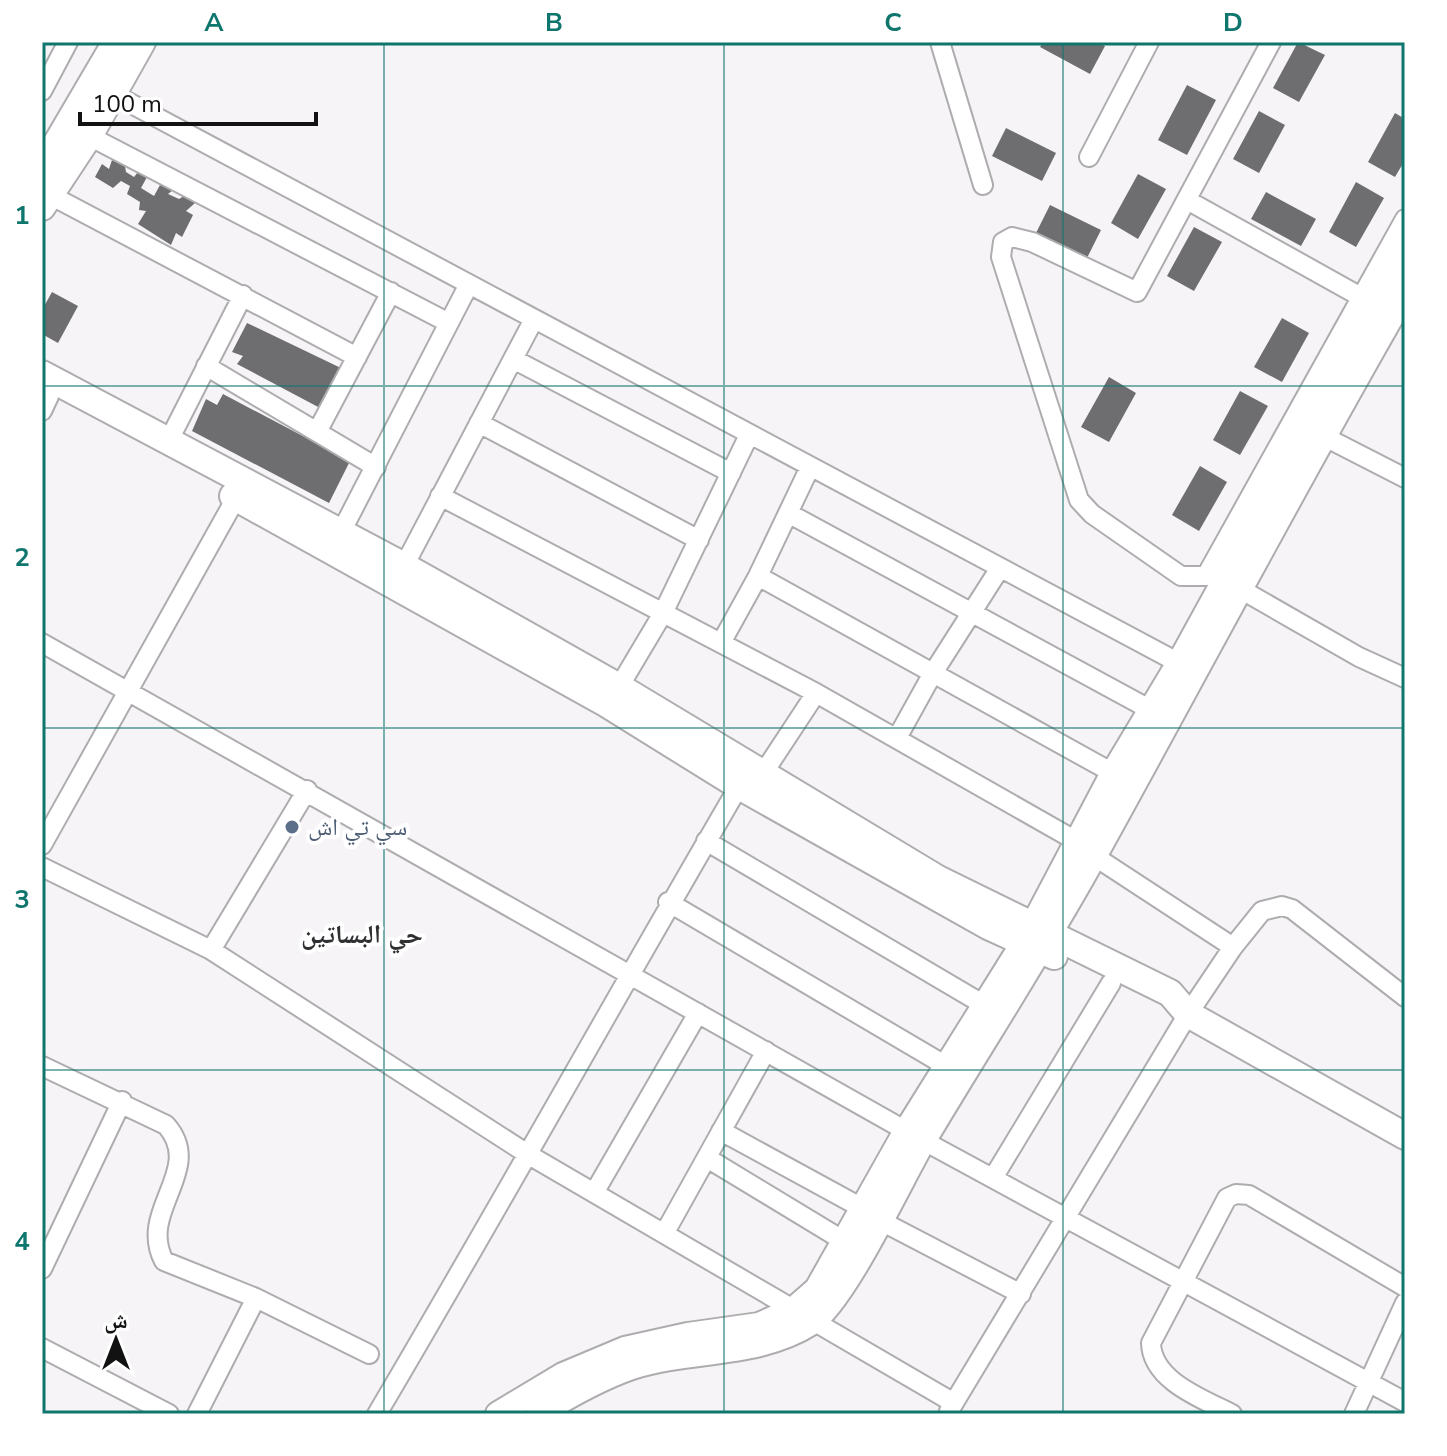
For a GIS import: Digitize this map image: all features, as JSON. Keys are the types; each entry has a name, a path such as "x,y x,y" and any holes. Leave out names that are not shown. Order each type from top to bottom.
{"main road":[{"path":"42,168 116,42"},
{"path":"46,201 89,136 142,42"},
{"path":"44,393 168,442 607,704 750,780 988,926 1036,938 1170,993 1188,1014"},
{"path":"44,393 236,498 404,566 619,687 750,780"},
{"path":"1036,938 1162,1009 1188,1014 1405,1136"}],"street":[{"path":"42,91 48,65 68,42"},
{"path":"940,42 983,185"},
{"path":"1089,157 1149,42"},
{"path":"1271,42 1137,292 1032,242 1012,237 1003,242 1001,257 1079,500 1092,514 1181,576 1206,576 1405,219"},
{"path":"113,94 533,321 1179,663"},
{"path":"89,136 449,323"},
{"path":"1187,200 1361,297"},
{"path":"46,201 243,295 357,357"},
{"path":"1086,849 1113,773 1179,663 1405,252"},
{"path":"337,541 468,286"},
{"path":"317,432 391,292"},
{"path":"539,1414 572,1394 632,1367 692,1354 767,1344 802,1316 834,1300 870,1214 1242,590 1323,436 1405,293"},
{"path":"168,442 243,295"},
{"path":"404,566 533,321"},
{"path":"513,359 731,473"},
{"path":"206,366 376,467"},
{"path":"479,423 699,540"},
{"path":"619,687 663,613 749,435"},
{"path":"1323,436 1405,478"},
{"path":"721,643 758,576 810,467"},
{"path":"440,496 897,738 1086,849 1233,947"},
{"path":"42,845 236,498"},
{"path":"788,513 1151,710"},
{"path":"897,738 933,673 1000,568"},
{"path":"758,576 1113,773"},
{"path":"1242,590 1359,657 1405,678"},
{"path":"42,643 915,1136 1405,1402"},
{"path":"377,1414 529,1155 668,902 706,841 816,693"},
{"path":"211,950 307,790"},
{"path":"706,841 986,1006"},
{"path":"42,867 211,950 529,1155 802,1316 951,1409 1188,1014 1233,947 1262,911 1282,906 1292,909 1405,997"},
{"path":"668,902 948,1067"},
{"path":"915,1136 948,1067 986,1006 1036,938"},
{"path":"993,1178 1111,983"},
{"path":"594,1193 698,1013"},
{"path":"664,1234 766,1051"},
{"path":"42,1066 122,1101 166,1125 178,1138 181,1151 156,1228 157,1248 164,1261 256,1298 369,1354"},
{"path":"42,1269 122,1101"},
{"path":"721,1131 1021,1294"},
{"path":"707,1158 844,1241"},
{"path":"1232,1414 1181,1387 1162,1371 1151,1351 1152,1335 1227,1198 1236,1194 1249,1195 1405,1287"},
{"path":"498,1414 563,1375 625,1349 802,1316 844,1241 870,1214"},
{"path":"197,1414 256,1298"},
{"path":"1354,1414 1405,1303"},
{"path":"42,1348 169,1414"}],"building":[{"path":"1043,42 1097,42 1105,46 1090,74 1040,47"},
{"path":"1298,42 1325,55 1299,102 1273,88"},
{"path":"1187,85 1216,100 1187,155 1158,140"},
{"path":"1259,111 1285,125 1259,173 1233,159"},
{"path":"1395,113 1405,119 1405,160 1395,177 1368,162"},
{"path":"1006,128 1056,153 1042,181 992,156"},
{"path":"112,160 125,166 126,172 134,177 138,172 147,177 141,188 154,196 160,185 173,190 168,194 179,199 184,196 195,203 186,211 193,215 182,237 176,233 171,245 138,224 146,211 139,210 140,202 127,194 130,186 121,181 113,188 95,177 102,164 109,169"},
{"path":"1138,174 1166,189 1138,239 1111,223"},
{"path":"1356,182 1384,198 1356,247 1329,232"},
{"path":"1266,192 1316,219 1301,246 1251,219"},
{"path":"1050,205 1101,230 1087,258 1036,233"},
{"path":"1194,227 1222,242 1194,291 1167,276"},
{"path":"52,292 78,306 58,343 42,334 42,310"},
{"path":"1282,318 1309,333 1282,382 1254,367"},
{"path":"247,323 343,369 320,408 237,364 243,356 232,352"},
{"path":"1109,377 1136,393 1109,442 1081,427"},
{"path":"1240,391 1268,406 1240,455 1213,440"},
{"path":"223,394 350,461 329,503 192,431 206,399 217,405"},
{"path":"1200,466 1227,482 1199,531 1172,515"}],"place":[{"name":"سي تي اش","path":"292,827"}],"district":[{"name":"حي البساتين","path":"362,934"}]}
